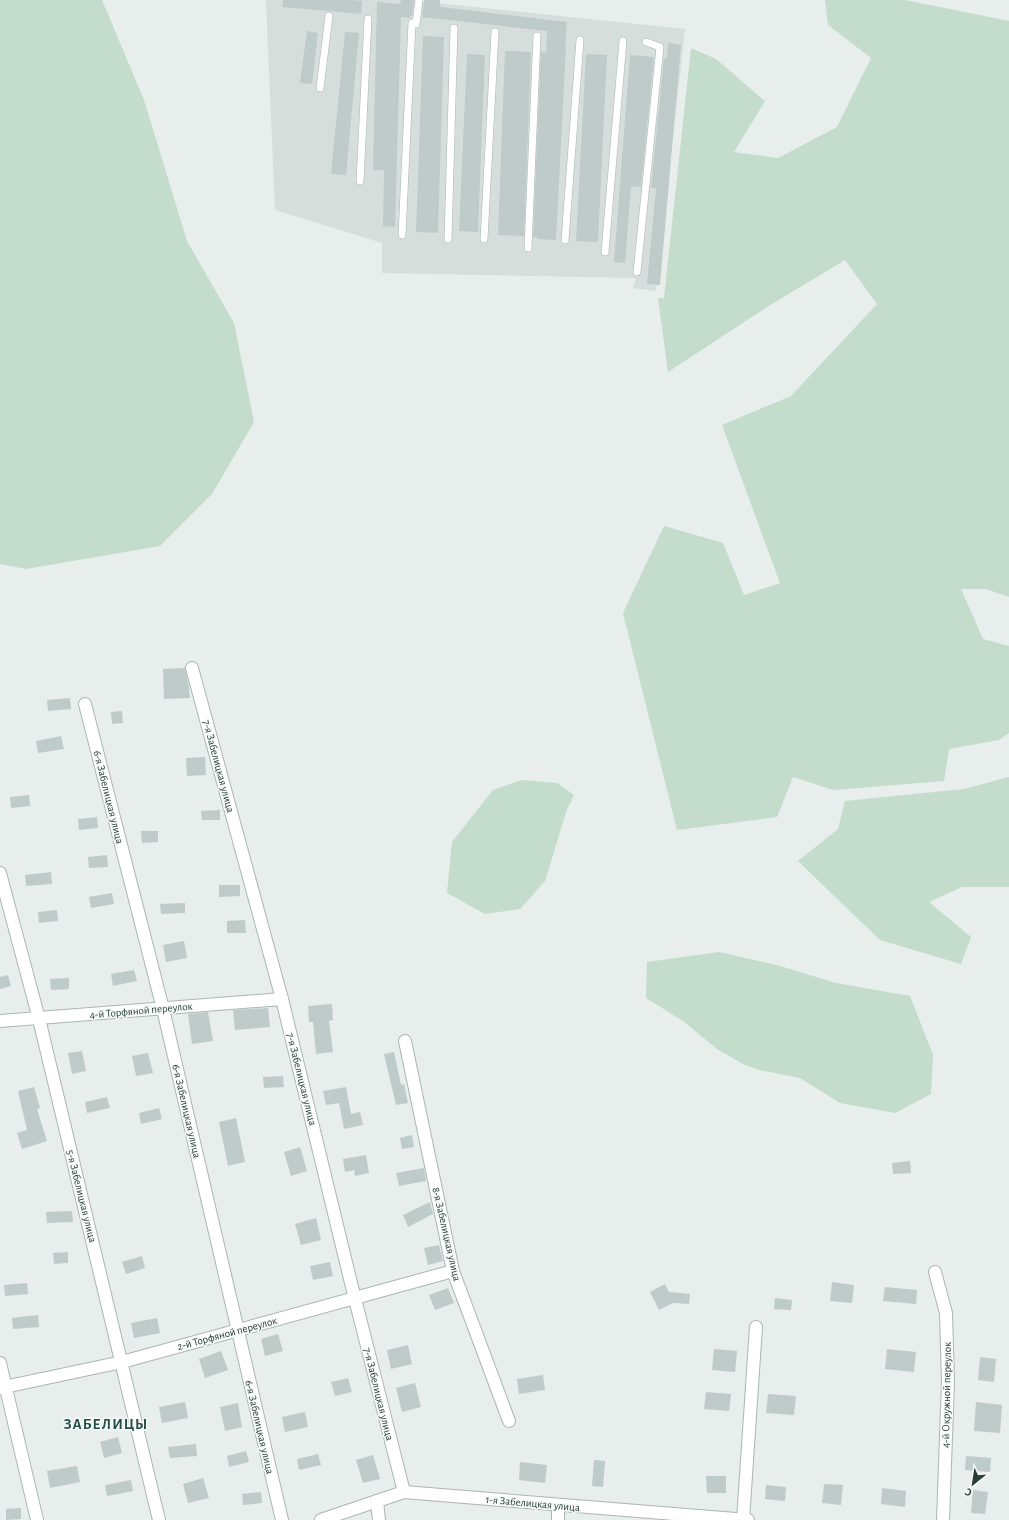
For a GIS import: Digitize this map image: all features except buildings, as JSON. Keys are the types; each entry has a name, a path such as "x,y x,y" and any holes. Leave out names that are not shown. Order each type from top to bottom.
{"street":[{"name":"7-я Забелицкая улица","path":"192,668 282,999 404,1492"},
{"name":"6-я Забелицкая улица","path":"85,704 163,1008 282,1520"},
{"name":"5-я Забелицкая улица","path":"0,873 40,1019 159,1520"},
{"name":"4-й Торфяной переулок","path":"0,1021 282,999"},
{"name":"8-я Забелицкая улица","path":"406,1041 453,1271 509,1421"},
{"name":"2-й Торфяной переулок","path":"3,1388 122,1362 453,1271"},
{"name":"4-й Окружной переулок","path":"935,1272 946,1313 948,1382 943,1520"},
{"path":"743,1520 756,1327"},
{"path":"0,1363 3,1388 37,1520"},
{"name":"1-я Забелицкая улица","path":"321,1520 404,1492 748,1520"},
{"path":"377,1501 379,1520"},
{"path":"558,1505 558,1520"}],"lane":[{"path":"402,235 414,24 419,0"},
{"path":"320,88 329,16"},
{"path":"360,181 368,19"},
{"path":"448,240 454,28"},
{"path":"484,239 495,32"},
{"path":"528,248 537,36"},
{"path":"565,240 580,40"},
{"path":"605,252 623,41"},
{"path":"637,272 660,47 646,42"}],"shaded area":[{"path":"266,0 408,0 685,29 656,291 633,288 636,278 382,273 382,243 275,210"}],"green space":[{"path":"0,0 102,0 144,100 187,241 234,323 254,422 212,494 160,546 26,569 0,564"},
{"path":"825,0 905,0 1009,21 1009,597 986,589 961,589 983,639 1009,646 1009,733 999,740 949,749 944,781 833,790 793,777 777,817 677,830 623,613 664,526 723,543 744,595 780,583 722,425 791,396 877,304 845,260 767,307 668,372 658,298 664,298 691,48 716,59 765,101 734,152 778,158 837,127 871,58 828,25"},
{"path":"1009,777 1009,887 962,887 929,902 971,937 961,964 880,940 798,861 838,829 845,801 964,789"},
{"path":"521,780 557,783 574,795 566,812 545,881 520,909 485,914 447,893 452,842 493,790"},
{"path":"719,952 780,966 836,983 910,996 933,1055 931,1094 895,1113 840,1103 800,1078 759,1070 743,1064 717,1049 683,1021 646,998 647,962"}],"district":[{"name":"ЗАБЕЛИЦЫ","path":"106,1424"}]}
